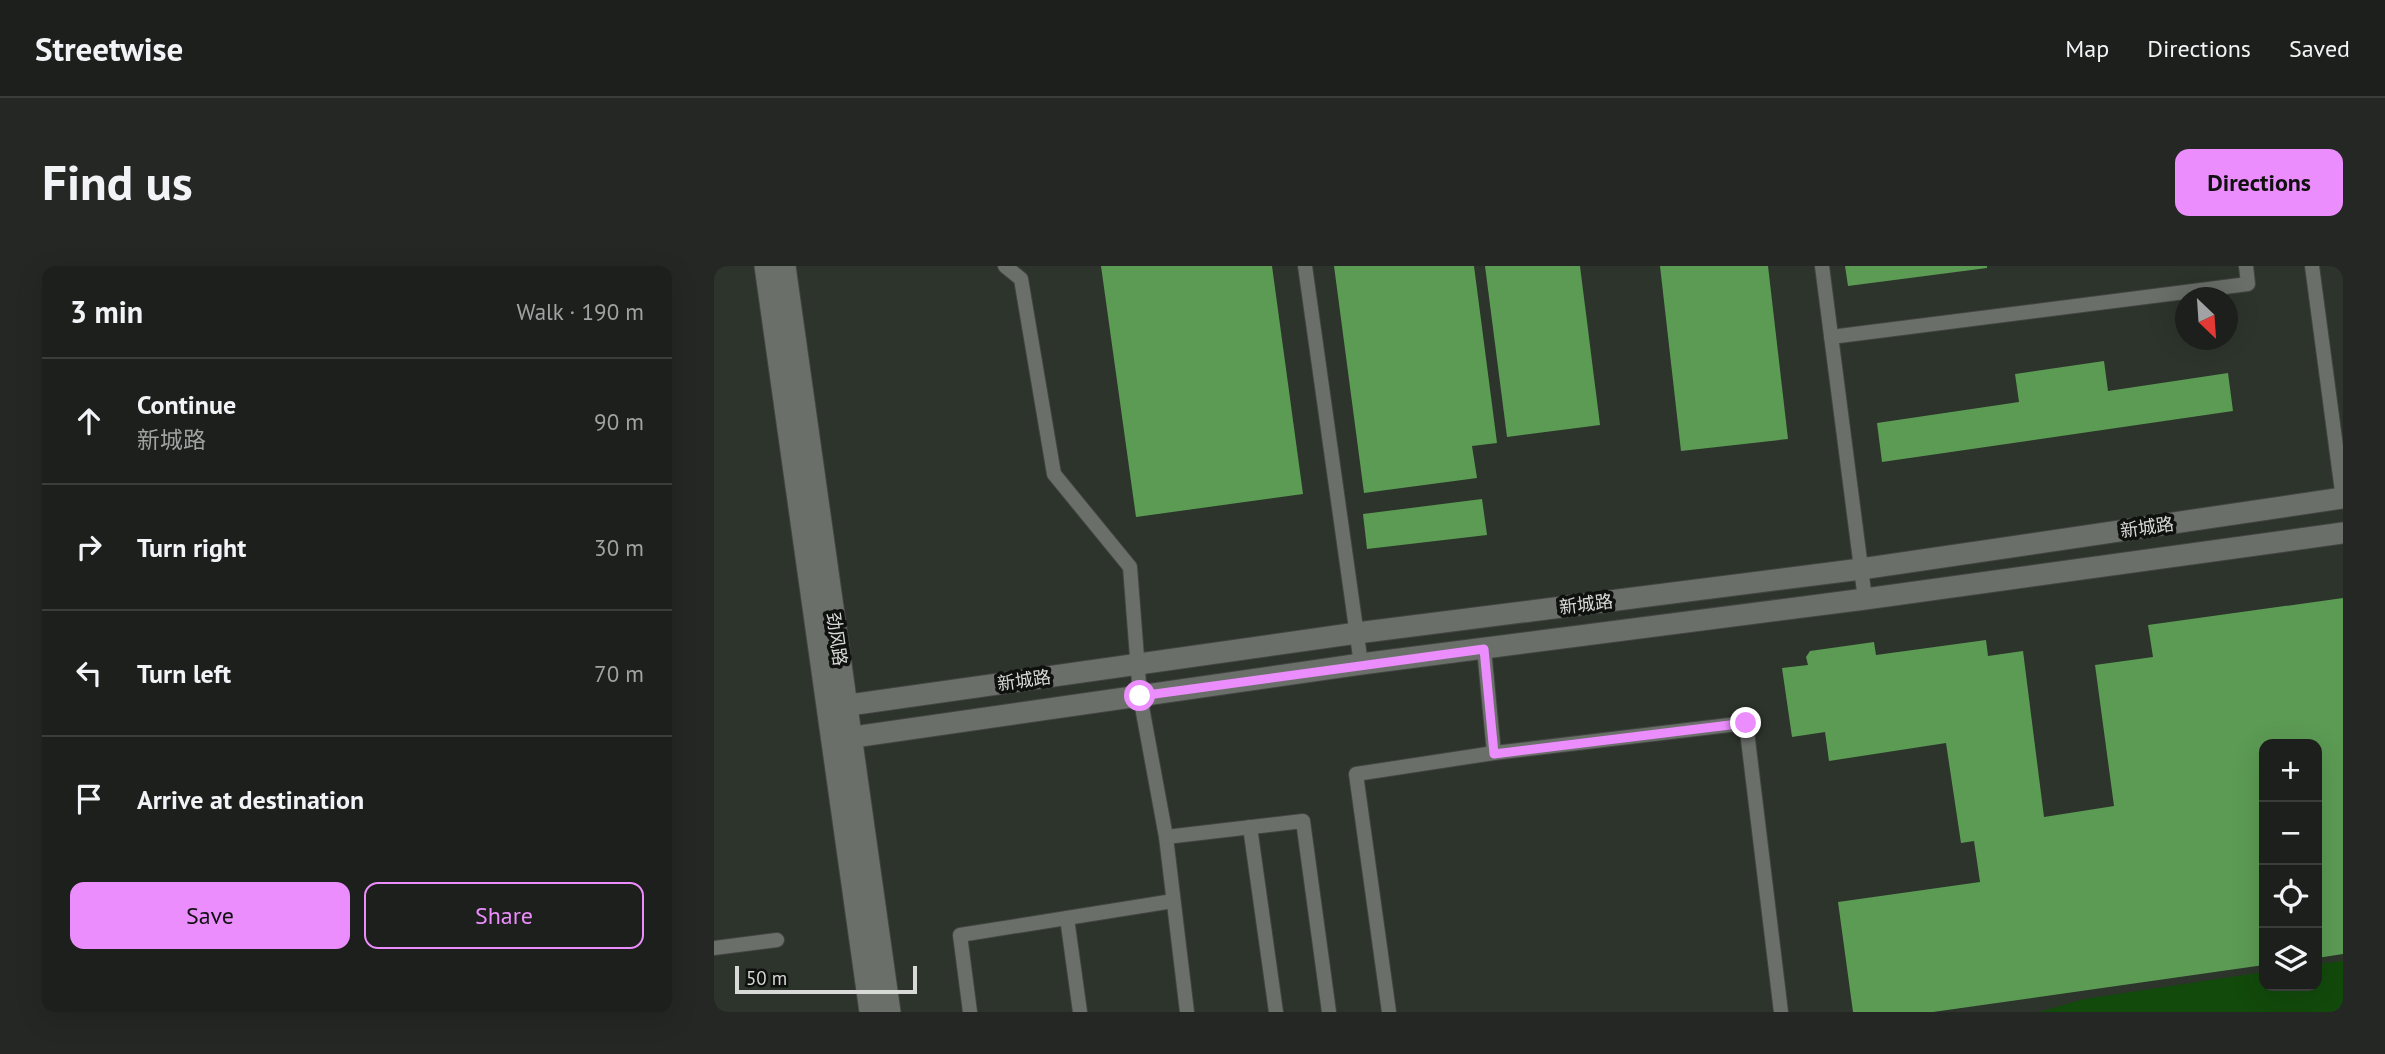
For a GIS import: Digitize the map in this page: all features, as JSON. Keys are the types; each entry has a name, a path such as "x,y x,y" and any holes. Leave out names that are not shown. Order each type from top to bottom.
{"street":[{"name":"劲风路","path":"765,266 837,707"},
{"name":"劲风路","path":"785,266 841,738 870,1012"},
{"name":"新城路","path":"837,707 1357,633 1861,569 2343,499"},
{"name":"新城路","path":"841,738 1361,664 1865,599 2343,533"},
{"name":"劲风路","path":"841,738 890,1012"}],"lane":[{"path":"1005,266 1021,279 1054,474 1130,567 1140,696 1166,837 1187,1012"},
{"path":"1305,266 1361,664"},
{"path":"1822,266 1865,599"},
{"path":"1831,337 2248,284 2246,266"},
{"path":"2312,266 2343,499"},
{"path":"1484,649 1494,754"},
{"path":"1389,1012 1356,774 1746,723 1781,1012"},
{"path":"1166,837 1303,821 1329,1012"},
{"path":"1250,827 1276,1012"},
{"path":"970,1012 960,935 1173,901"},
{"path":"1067,918 1080,1012"},
{"path":"714,948 776,940"}],"shaded area":[{"path":"714,266 2343,266 2343,1012 714,1012"}],"green space":[{"path":"2343,961 2343,1012 2039,1012 2084,999 2259,973 2259,991 2322,991 2322,963"}],"building":[{"path":"1101,266 1272,266 1303,494 1136,517"},
{"path":"1334,266 1474,266 1497,443 1472,446 1477,478 1364,493"},
{"path":"1485,266 1580,266 1600,425 1507,437"},
{"path":"1660,266 1768,266 1788,439 1681,451"},
{"path":"1845,266 1987,266 1987,268 1848,286"},
{"path":"2104,361 2108,391 2228,373 2233,411 1882,462 1877,423 2019,402 2015,374"},
{"path":"1482,499 1487,535 1367,549 1363,514"},
{"path":"2343,598 2343,954 2322,957 2322,739 2259,739 2259,966 1933,1012 1853,1012 1838,902 1980,882 1974,841 1961,843 1946,743 1829,761 1825,732 1792,737 1782,668 1808,665 1806,657 1810,651 1874,642 1876,655 1986,640 1988,656 2023,651 2044,817 2114,806 2095,665 2153,657 2148,625"}],"route":[{"path":"1140,696 1484,649 1494,754 1746,723"}]}
